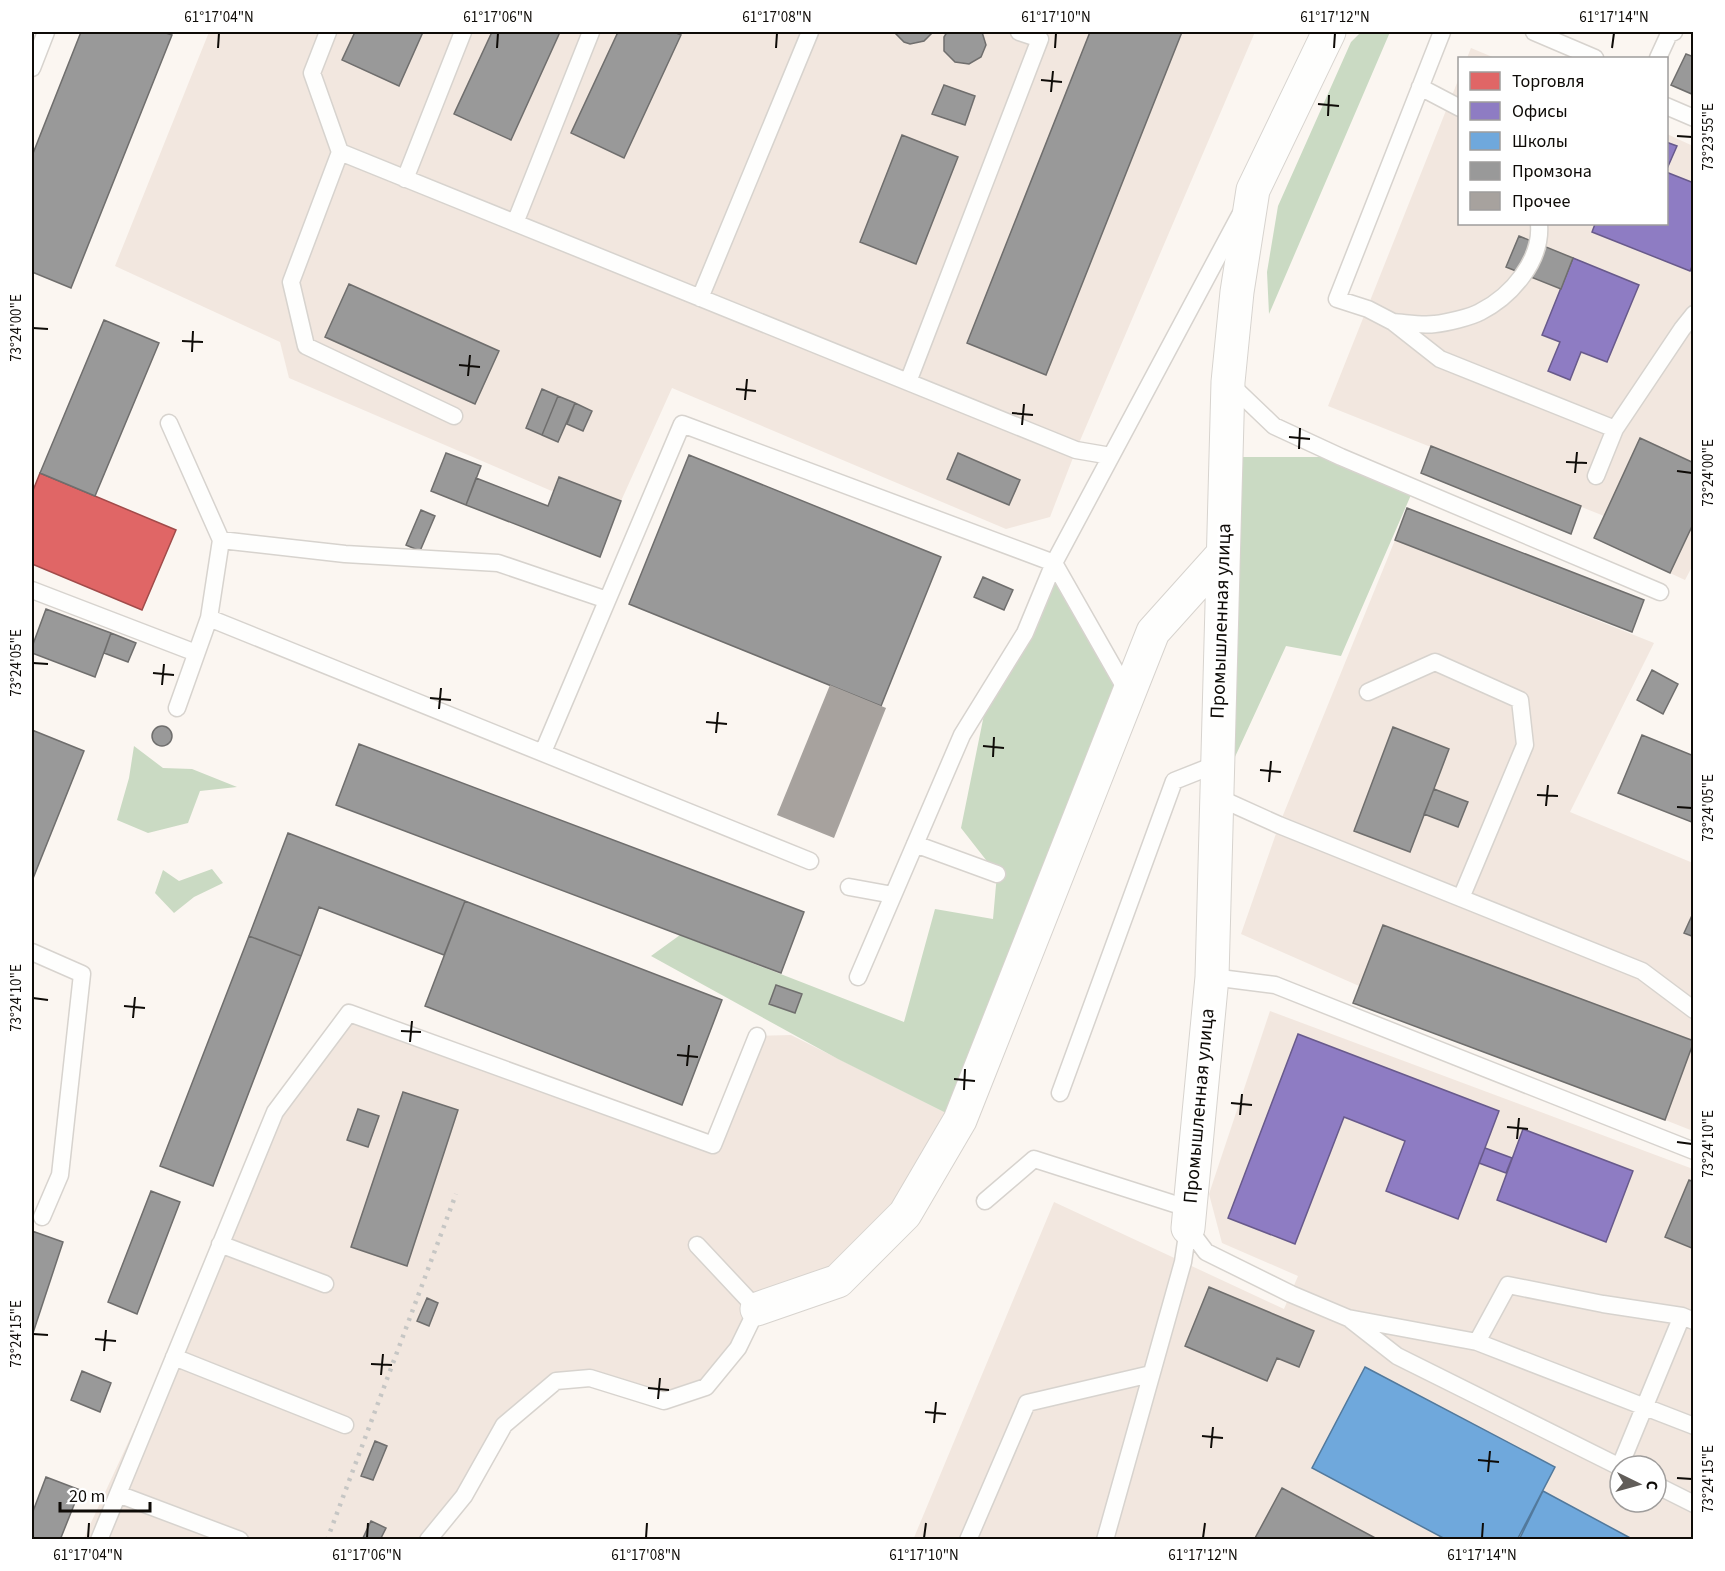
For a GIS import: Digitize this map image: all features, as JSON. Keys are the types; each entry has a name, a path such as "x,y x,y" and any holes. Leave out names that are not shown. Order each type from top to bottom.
{"street":[{"name":"Промышленная улица","path":"1189,1218 1212,978 1228,382 1237,292 1253,190 1329,32"},
{"path":"757,1309 838,1281 905,1214 960,1120 1153,632 1223,554"}],"lane":[{"path":"32,68 46,32"},
{"path":"328,32 312,73 340,152 291,282 306,346 454,416"},
{"path":"405,179 463,32"},
{"path":"515,223 591,32"},
{"path":"700,298 810,32"},
{"path":"908,382 1040,39 1019,32"},
{"path":"1442,32 1337,299 1368,309 1393,322 1440,359 1615,429"},
{"path":"1534,32 1593,57"},
{"path":"1658,57 1669,32"},
{"path":"1420,87 1458,107"},
{"path":"1668,107 1694,118"},
{"path":"340,152 1076,450 1111,456"},
{"path":"858,977 962,735 1025,633 1054,563 1253,190"},
{"path":"1393,322 1436,324 1480,313 1510,291 1532,262 1540,236 1539,225"},
{"path":"1596,476 1615,429 1694,314"},
{"path":"1228,382 1274,426 1341,457 1660,592"},
{"path":"169,423 221,540 209,618 177,708"},
{"path":"543,752 682,424 1054,563 1129,693"},
{"path":"221,540 345,554 498,563 607,600"},
{"path":"32,590 196,653"},
{"path":"209,618 810,861"},
{"path":"1368,692 1435,662 1520,700 1525,745 1461,898"},
{"path":"1060,1093 1174,781 1217,764"},
{"path":"1217,796 1279,825 1642,971 1694,1010"},
{"path":"915,844 997,874"},
{"path":"849,887 893,895"},
{"path":"32,952 82,974 60,1175 42,1217"},
{"path":"1212,978 1275,985 1694,1151"},
{"path":"99,1539 275,1112 349,1013 713,1145 757,1036"},
{"path":"985,1201 1034,1159 1189,1218 1206,1252 1290,1294 1348,1318 1476,1342 1694,1426"},
{"path":"1105,1539 1183,1262 1189,1218"},
{"path":"220,1244 325,1284"},
{"path":"428,1539 464,1496 504,1425 556,1381 590,1378 664,1401 706,1387 738,1348 757,1309 697,1245"},
{"path":"1476,1342 1508,1285 1688,1319 1644,1407 1625,1454"},
{"path":"1348,1318 1397,1356 1608,1461"},
{"path":"174,1357 345,1425"},
{"path":"968,1539 1027,1403 1151,1374"},
{"path":"1668,1491 1694,1504"},
{"path":"117,1494 240,1539"}],"shaded area":[{"path":"209,32 1255,32 1076,450 1050,517 1006,529 672,388 621,501 560,477 554,492 289,378 280,342 115,266"},
{"path":"1471,48 1493,57 1467,57"},
{"path":"1458,81 1458,225 1668,225 1668,134 1693,146 1694,563 1685,580 1594,538 1604,516 1328,406"},
{"path":"1395,540 1654,643 1570,812 1693,863 1693,1131 1241,934 1279,825"},
{"path":"1270,1011 1693,1169 1693,1539 913,1540 1054,1202 1284,1309 1298,1276 1222,1243 1209,1194"},
{"path":"349,1013 712,1145 757,1036 791,1035 960,1120 838,1281 757,1309 706,1387 664,1401 590,1378 540,1395 504,1425 428,1539 83,1540 220,1244 275,1112"}],"green space":[{"path":"1361,32 1390,32 1269,314 1267,272 1278,206 1351,42"},
{"path":"1226,457 1341,457 1414,488 1341,656 1286,646 1217,796"},
{"path":"1054,563 1129,693 960,1120 838,1059 651,956 680,935 904,1022 935,909 993,919 997,874 961,828 989,690"},
{"path":"134,746 163,768 192,769 237,787 200,791 188,823 148,833 117,820 129,778"},
{"path":"212,869 223,883 194,897 174,913 155,893 163,870 179,881"}],"building: Торговля":[{"path":"40,473 176,530 142,610 32,564 32,493"}],"building: Офисы":[{"path":"1668,143 1677,146 1668,166"},
{"path":"1668,173 1694,183 1694,262 1690,271 1592,232 1595,225 1668,225"},
{"path":"1573,258 1639,285 1607,362 1581,352 1570,380 1548,371 1560,342 1542,335"},
{"path":"1298,1034 1499,1111 1458,1219 1386,1191 1405,1141 1344,1117 1295,1244 1228,1218"},
{"path":"1523,1129 1633,1171 1606,1242 1497,1200"},
{"path":"1485,1148 1512,1158 1506,1173 1479,1163"}],"building: Школы":[{"path":"1365,1367 1555,1467 1517,1540 1447,1540 1312,1468"},
{"path":"1543,1491 1634,1540 1519,1540"}],"building: Промзона":[{"path":"81,32 163,32 172,35 71,288 32,272 32,156"},
{"path":"355,32 423,32 399,86 342,60"},
{"path":"492,32 560,32 511,140 454,114"},
{"path":"618,32 674,32 681,35 624,158 571,133"},
{"path":"894,32 933,32 924,41 910,44 904,42"},
{"path":"947,32 982,32 986,45 981,57 969,64 955,62 944,51 944,37"},
{"path":"1090,32 1182,32 1046,375 967,343"},
{"path":"1686,54 1694,57 1694,95 1671,85"},
{"path":"944,85 975,96 965,125 932,114"},
{"path":"902,135 958,157 916,264 860,242"},
{"path":"1519,236 1573,258 1561,289 1506,267"},
{"path":"349,284 499,351 475,404 325,337"},
{"path":"104,320 159,343 95,496 40,473"},
{"path":"542,389 558,396 542,435 526,428"},
{"path":"558,396 575,403 558,442 542,435"},
{"path":"575,403 592,411 583,431 567,424"},
{"path":"1640,438 1694,463 1694,522 1670,573 1594,538"},
{"path":"1431,446 1581,506 1571,534 1421,473"},
{"path":"446,453 481,466 466,505 431,491"},
{"path":"958,453 1020,480 1009,505 947,479"},
{"path":"689,455 941,557 881,706 629,604"},
{"path":"559,477 621,501 600,557 466,505 476,478 548,506"},
{"path":"1407,508 1644,600 1632,632 1395,540"},
{"path":"421,510 435,516 420,551 406,545"},
{"path":"983,577 1013,590 1004,610 974,597"},
{"path":"46,609 111,633 95,677 32,653 32,647"},
{"path":"111,633 136,643 128,662 104,653"},
{"path":"1652,670 1678,684 1663,714 1637,700"},
{"path":"158,726 166,726 172,732 172,740 166,746 158,746 152,740 152,732"},
{"path":"1393,727 1449,749 1410,852 1354,831"},
{"path":"32,730 84,751 32,881"},
{"path":"1642,735 1694,756 1694,823 1618,793"},
{"path":"359,744 804,912 781,973 336,805"},
{"path":"1434,789 1468,802 1458,827 1424,814"},
{"path":"288,833 465,901 444,955 319,907 301,956 249,936"},
{"path":"465,901 722,1000 682,1105 425,1006"},
{"path":"1694,911 1694,937 1684,933"},
{"path":"1383,925 1694,1041 1665,1120 1353,1003"},
{"path":"249,936 301,956 213,1186 160,1166"},
{"path":"776,985 802,994 795,1013 769,1004"},
{"path":"403,1092 458,1110 407,1266 351,1247"},
{"path":"358,1109 379,1116 368,1147 347,1140"},
{"path":"1689,1180 1694,1182 1694,1249 1665,1237"},
{"path":"151,1191 180,1202 137,1314 108,1302"},
{"path":"32,1231 63,1242 32,1336"},
{"path":"1209,1287 1314,1331 1299,1367 1277,1358 1267,1381 1185,1346"},
{"path":"427,1298 438,1303 429,1326 417,1321"},
{"path":"82,1371 111,1383 100,1412 71,1400"},
{"path":"375,1441 387,1446 373,1480 361,1476"},
{"path":"46,1477 80,1490 60,1540 32,1540 32,1514"},
{"path":"1282,1488 1379,1540 1254,1540"},
{"path":"371,1521 386,1528 380,1540 362,1540"}],"building: Прочее":[{"path":"830,685 886,708 834,838 777,815"}],"railway":[{"path":"327,1540 456,1194"}]}
